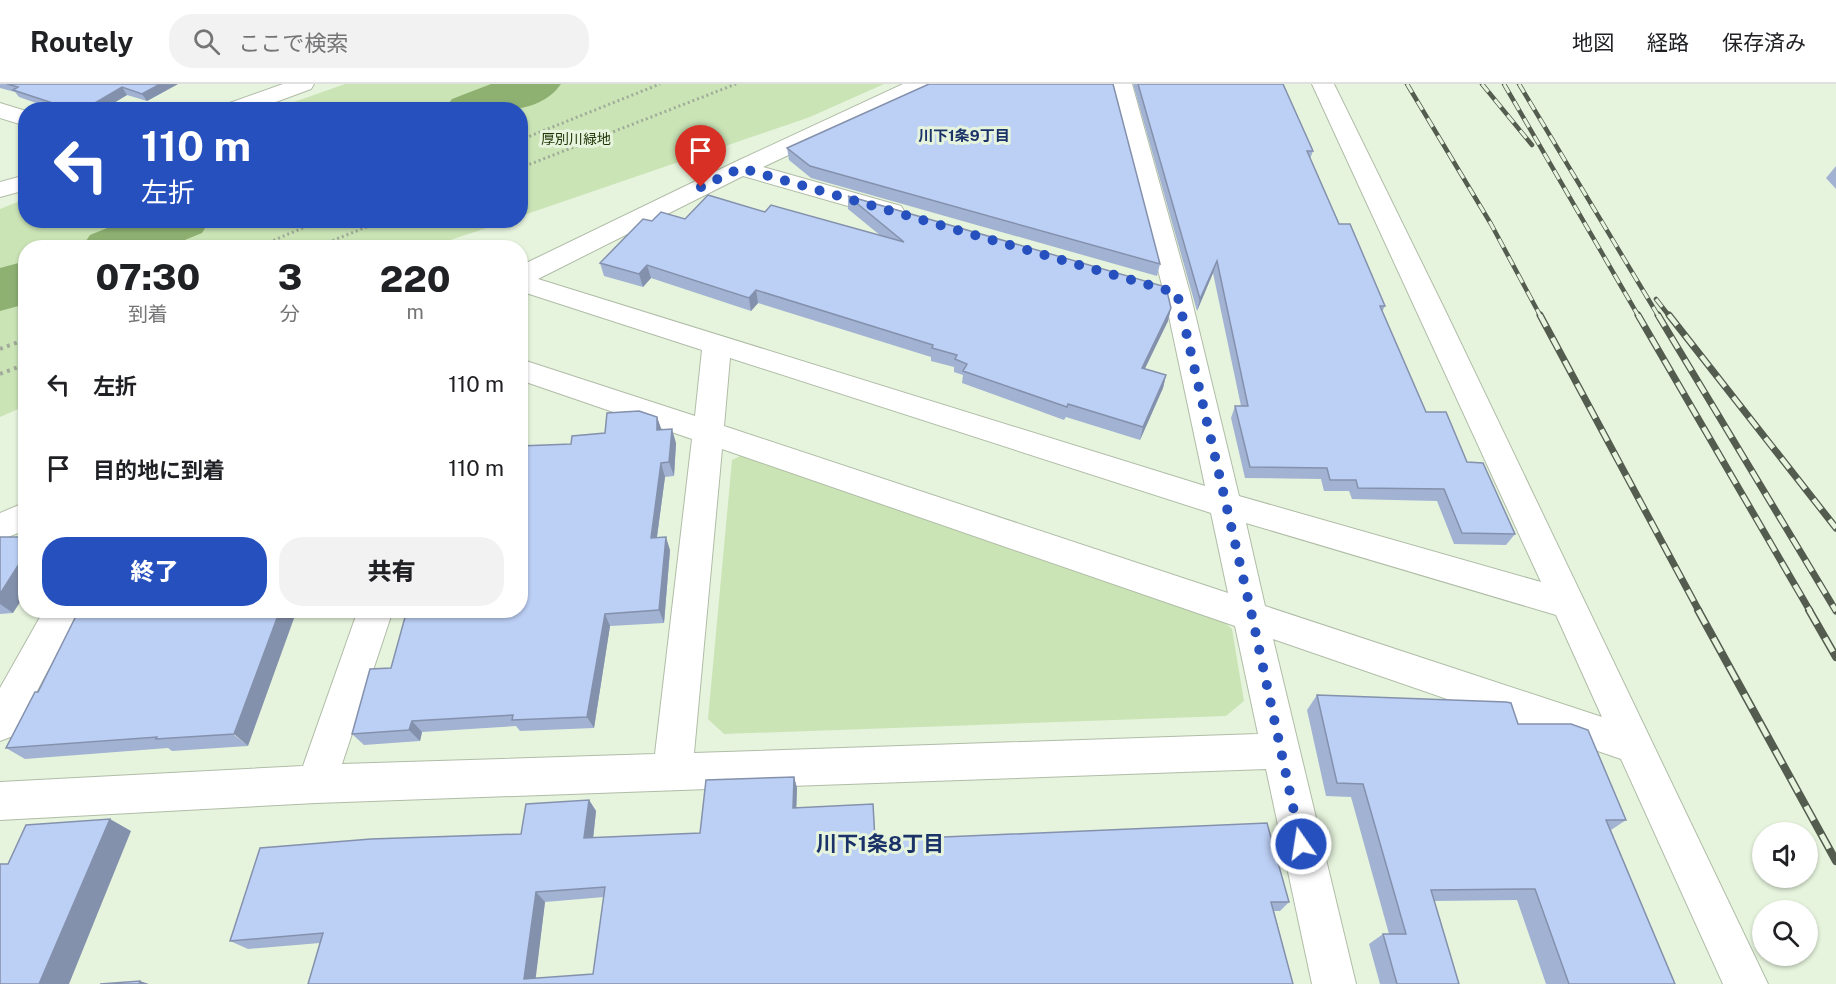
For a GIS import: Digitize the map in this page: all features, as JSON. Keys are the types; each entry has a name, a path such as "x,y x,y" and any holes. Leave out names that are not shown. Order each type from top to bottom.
{"street":[{"path":"254,102 303,84"},
{"path":"528,273 741,168 921,84"},
{"path":"1121,84 1166,290 1226,505 1334,984"},
{"path":"1323,84 1395,232 1632,745 1746,984"},
{"path":"0,110 18,116"},
{"path":"741,168 913,217"},
{"path":"0,190 18,184"},
{"path":"528,285 1226,505 1567,604"},
{"path":"673,771 717,344"},
{"path":"528,372 1632,745"},
{"path":"0,527 18,519"},
{"path":"0,724 59,618"},
{"path":"316,784 373,618"},
{"path":"0,801 316,784 1280,751"}],"path":[{"path":"528,137 660,84"},
{"path":"528,165 736,84"},
{"path":"274,240 303,228"},
{"path":"334,240 364,228"},
{"path":"0,349 18,342"},
{"path":"0,374 18,367"}],"green space":[{"name":"厚別川緑地","path":"345,84 884,84 810,117 528,214 528,102 294,102"},
{"path":"18,202 18,228 487,228 450,240 18,240 18,409 0,417 0,209"},
{"path":"748,452 1214,613 1232,629 1244,701 1226,716 724,734 708,719 732,460"}],"building":[{"path":"7,84 160,84 142,94 122,87 97,102 50,102 13,90 18,87"},
{"path":"929,84 1113,84 1160,264 810,166 787,148"},
{"path":"1138,84 1283,84 1313,151 1307,151 1339,224 1350,224 1385,306 1380,306 1426,412 1446,412 1467,462 1483,463 1515,534 1462,533 1444,489 1358,488 1356,480 1330,480 1327,468 1250,467 1235,406 1248,406 1217,261 1200,299"},
{"path":"708,195 765,212 771,205 904,242 848,196 1166,287 1171,308 1142,368 1166,375 1143,427 1068,404 1067,407 963,371 967,364 955,359 957,355 932,348 933,345 756,290 749,298 647,265 639,274 600,263 643,219 652,221 661,212 685,219"},
{"path":"639,411 657,417 657,430 672,429 669,462 661,463 651,538 666,537 659,610 605,614 587,717 512,720 513,715 412,721 409,730 352,734 370,669 391,668 405,618 528,618 528,446 571,444 572,436 605,433 607,413"},
{"path":"0,537 18,537 18,566 0,594"},
{"path":"75,618 277,618 234,734 6,748 35,692 38,692"},
{"path":"1317,695 1506,702 1511,703 1518,724 1571,724 1588,730 1626,820 1606,820 1675,984 1569,984 1535,889 1431,890 1459,984 1397,984 1383,934 1406,934 1363,784 1337,783"},
{"path":"794,777 793,808 873,804 875,840 1267,823 1289,902 1271,902 1293,984 308,984 323,933 230,941 260,848 371,839 521,834 526,804 589,800 584,838 700,833 706,780","holes":["605,887 593,974 524,979 536,892"]},
{"path":"110,819 39,984 0,984 0,864 8,864 26,825"},
{"path":"140,981 139,984 100,984"}],"waterway":[{"path":"490,102 536,84"},
{"path":"131,240 161,228"},
{"path":"0,291 18,284"}],"railway":[{"path":"1407,84 1491,224 1541,317"},
{"path":"1482,84 1532,145"},
{"path":"1504,84 1639,317"},
{"path":"1519,84 1659,317"},
{"path":"1656,299 1670,317"},
{"path":"1540,315 1699,611"},
{"path":"1638,315 1810,611"},
{"path":"1658,315 1836,611"},
{"path":"1669,315 1836,528"},
{"path":"1698,610 1836,861"},
{"path":"1809,610 1836,657"}],"district":[{"name":"川下1条9丁目","path":"964,135"},
{"name":"川下1条8丁目","path":"880,843"}],"route":[{"path":"701,187 741,168 1177,293 1252,616 1301,844"}]}
